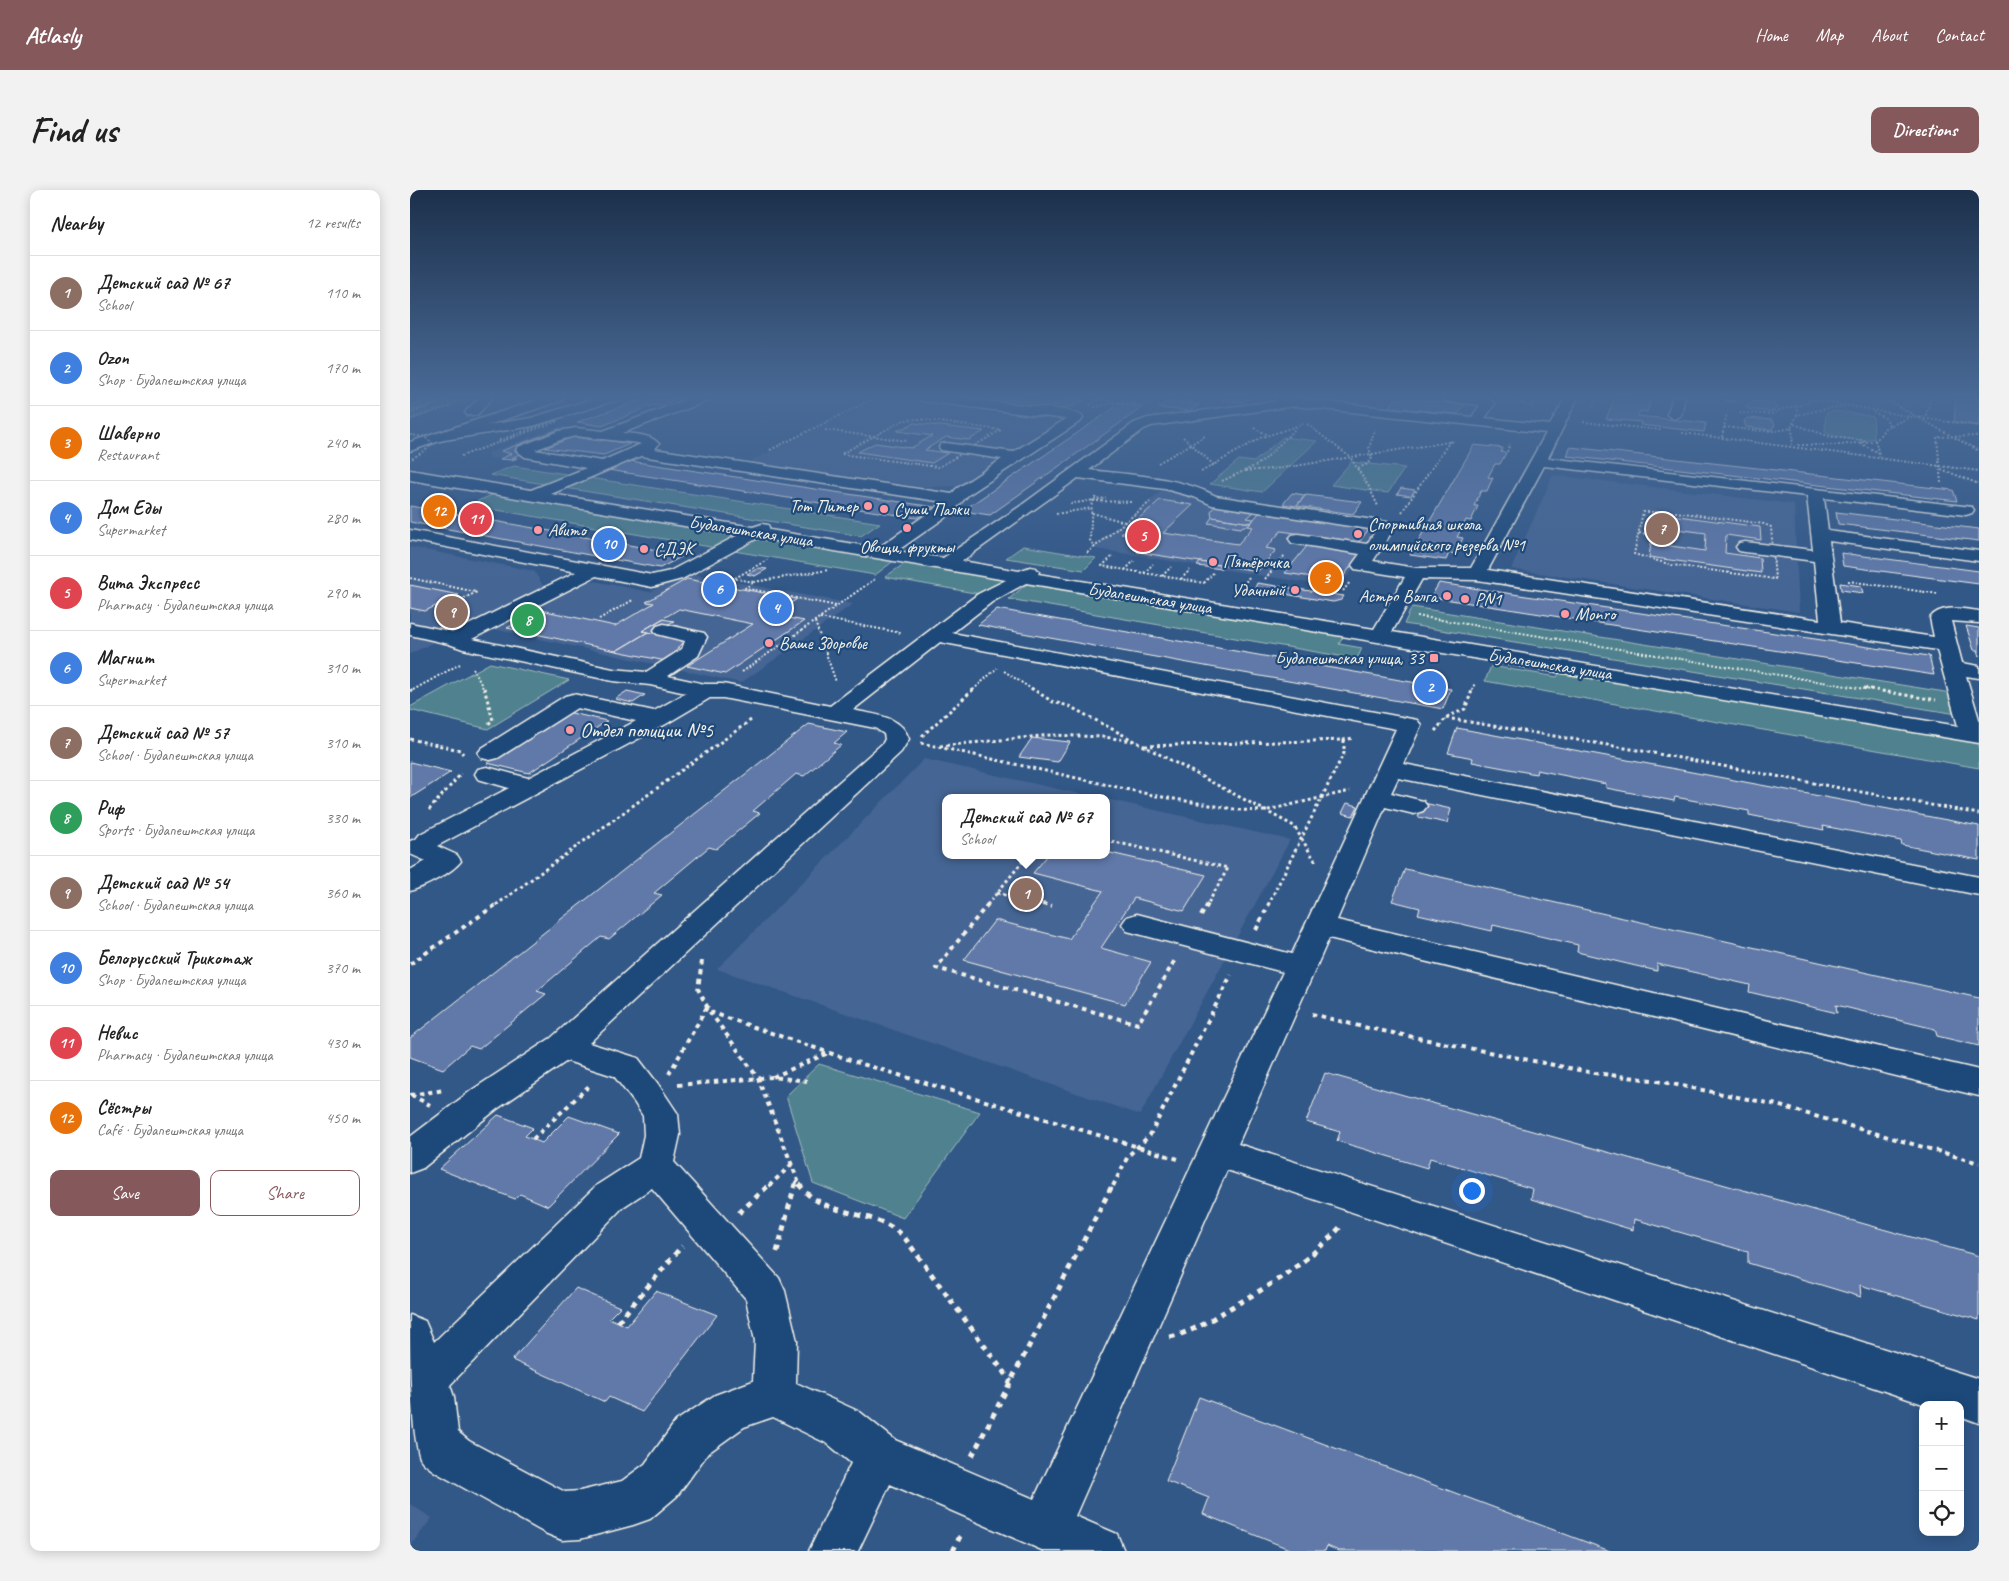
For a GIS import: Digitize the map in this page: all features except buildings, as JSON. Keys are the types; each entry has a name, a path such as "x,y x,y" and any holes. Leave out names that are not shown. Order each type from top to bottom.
{"street":[{"path":"570,461 603,466"},
{"path":"541,492 616,461"},
{"path":"705,461 939,494 956,499"},
{"path":"887,549 948,509 956,499 1011,461"},
{"path":"952,560 1025,510 1091,461"},
{"path":"1478,574 1542,461"},
{"path":"1540,466 1815,492 1966,510"},
{"name":"Будапештская улица","path":"410,467 541,492 1028,573 1386,625 1972,724"},
{"path":"1074,473 1174,486 1199,492 1212,500 1382,526 1371,550 1361,565 1416,573 1478,574 1946,645"},
{"name":"Будапештская улица","path":"410,475 541,492"},
{"path":"1815,492 1822,535 1831,628"},
{"path":"410,535 652,581 668,578 685,570 762,529"},
{"path":"1822,535 1979,556"},
{"path":"1298,540 1371,550"},
{"path":"1745,547 1824,557"},
{"path":"456,639 594,570"},
{"path":"839,710 943,638 985,598 1008,587 1028,573"},
{"path":"1386,625 1416,573"},
{"path":"1972,724 1946,645 1940,618 1953,614 1979,617"},
{"path":"410,629 456,639 463,643 613,675 650,678 714,691 839,710 891,727 898,739 885,754 563,1047 515,1077 457,1118 410,1158"},
{"path":"650,678 691,652 697,638 664,630"},
{"path":"943,638 1426,729 1383,784 1302,967 1046,1526"},
{"path":"1953,668 1979,672"},
{"path":"417,843 714,691"},
{"path":"481,765 573,700 658,719"},
{"path":"481,765 531,786"},
{"path":"1383,784 1414,806"},
{"path":"1383,784 1979,886"},
{"path":"410,882 447,861 417,843"},
{"path":"1137,924 1302,967"},
{"path":"1320,926 1979,1083"},
{"path":"426,1379 610,1196 655,1166 662,1135 656,1095 626,1067 563,1047"},
{"path":"1214,1160 1979,1401"},
{"path":"655,1166 765,1291 776,1342 774,1395"},
{"path":"410,1335 432,1397 437,1444 453,1457 562,1516 580,1515 633,1502 660,1480 692,1437 731,1410 774,1395 844,1428 879,1456 1046,1526 1100,1551"},
{"path":"833,1551 879,1456"}],"path":[{"path":"890,461 939,467 950,461"},
{"path":"1151,467 1162,461"},
{"path":"1209,461 1214,465"},
{"path":"1087,554 1150,502 1174,486 1222,461"},
{"path":"1217,482 1245,471 1262,461"},
{"path":"1245,471 1282,468 1328,461"},
{"path":"1353,461 1378,507 1382,526 1412,500 1437,461"},
{"path":"1358,468 1368,464 1370,461"},
{"path":"1898,461 1979,471"},
{"path":"1938,461 1938,466 1941,469 1979,484"},
{"path":"1941,469 1941,483"},
{"path":"1092,501 1122,482 1129,480"},
{"path":"1025,510 1111,498"},
{"path":"1092,501 1132,502"},
{"path":"1092,501 1090,540 1095,548"},
{"path":"1141,502 1150,502"},
{"path":"1643,512 1676,512 1764,524 1772,527 1775,579 1672,565 1642,558 1634,554 1638,533 1643,512"},
{"path":"1092,513 1125,523"},
{"path":"1638,533 1678,538"},
{"path":"1112,557 1102,566 1204,583"},
{"path":"735,578 767,560"},
{"path":"1125,570 1134,561"},
{"path":"1144,573 1153,564"},
{"path":"1162,576 1171,567"},
{"path":"685,570 754,582 828,570"},
{"path":"1181,579 1190,570"},
{"path":"1265,579 1271,572"},
{"path":"410,578 477,592 435,612"},
{"path":"1826,578 1946,595"},
{"path":"714,691 875,579"},
{"path":"599,619 652,590 652,581"},
{"path":"754,582 745,588 838,606"},
{"path":"820,618 943,638 1053,702 1069,706 1294,826 1334,894"},
{"path":"815,622 819,629 839,710"},
{"path":"1386,625 1972,724"},
{"path":"410,691 462,663"},
{"path":"479,678 484,685 493,720 486,726"},
{"path":"1144,746 1344,740 1426,729 1465,709 1476,683"},
{"path":"1446,718 1637,750 1979,814"},
{"path":"410,964 483,914 752,719"},
{"path":"935,746 1051,734 1104,737 1136,742"},
{"path":"410,739 458,750 465,757"},
{"path":"955,1488 1128,1156 1136,1146 1150,1135 1243,952 1265,916 1344,753 1344,740"},
{"path":"916,742 1157,796 1240,810 1264,810 1383,784"},
{"path":"458,750 465,744"},
{"path":"428,811 457,780 481,765"},
{"path":"1025,859 936,968 1138,1024 1228,868 1110,841"},
{"path":"997,893 1052,906"},
{"path":"656,1095 708,1007"},
{"path":"1011,1382 904,1237 892,1227 805,1192 797,1178 758,1078 710,1012 828,1053 1011,1110 1136,1146 1214,1160"},
{"path":"1304,1012 1381,1030 1594,1073 1652,1080 1773,1104 1979,1164"},
{"path":"772,1077 828,1053"},
{"path":"533,1139 613,1063"},
{"path":"656,1095 678,1085 772,1077 807,1081"},
{"path":"618,1322 709,1228 792,1164"},
{"path":"765,1291 797,1178"},
{"path":"1163,1339 1188,1333 1294,1268 1319,1249 1345,1221"}],"shaded area":[{"path":"752,461 999,461 960,486 921,487 754,463"},
{"path":"1553,475 1794,504 1799,612 1511,569"},
{"path":"1165,488 1389,520 1339,588 1090,548"},
{"path":"410,547 534,571 544,587 410,654"},
{"path":"686,573 853,604 741,683 494,629 589,580 650,592"},
{"path":"924,759 1080,794 942,794 942,859 1110,859 1110,800 1290,840 1140,1115 717,969"},
{"path":"410,1504 432,1518 410,1547"}],"green space":[{"path":"1238,461 1296,461 1262,492 1210,484"},
{"path":"1351,462 1405,468 1388,493 1331,485"},
{"path":"514,466 573,475 550,485 490,475"},
{"path":"583,477 880,523 861,536 559,487"},
{"path":"497,493 742,534 716,548 468,505"},
{"path":"757,537 895,560 875,575 734,551"},
{"path":"1023,546 1096,558 1084,570 1006,558"},
{"path":"907,562 1006,579 980,594 885,577"},
{"path":"1029,582 1344,635 1339,644 1362,648 1357,659 1009,599"},
{"path":"1412,607 1951,693 1957,714 1404,624"},
{"path":"490,663 569,680 488,729 410,710 410,707"},
{"path":"1491,666 1557,677 1560,672 1979,742 1979,768 1485,681"},
{"path":"819,1064 980,1112 903,1218 813,1183 786,1096"}],"place":[{"name":"Тот Питер","path":"868,506"},
{"name":"Суши Палки","path":"884,509"},
{"name":"Сёстры","path":"439,511"},
{"name":"Невис","path":"476,519"},
{"name":"Овощи, фрукты","path":"907,528"},
{"name":"Детский сад № 57","path":"1662,529"},
{"name":"Авито","path":"538,530"},
{"name":"Спортивная школа олимпийского резерва №1","path":"1358,534"},
{"name":"Вита Экспресс","path":"1143,536"},
{"name":"Белорусский Трикотаж","path":"609,544"},
{"name":"СДЭК","path":"644,549"},
{"name":"Пятёрочка","path":"1213,562"},
{"name":"Шаверно","path":"1326,578"},
{"name":"Магнит","path":"719,589"},
{"name":"Удачный","path":"1295,590"},
{"name":"Астро Волга","path":"1447,596"},
{"name":"PN1","path":"1465,599"},
{"name":"Дом Еды","path":"776,608"},
{"name":"Детский сад № 54","path":"452,612"},
{"name":"Monro","path":"1565,614"},
{"name":"Риф","path":"528,620"},
{"name":"Ваше Здоровье","path":"769,643"},
{"name":"Будапештская улица, 33","path":"1434,658"},
{"name":"Ozon","path":"1430,687"},
{"name":"Отдел полиции №5","path":"570,730"},
{"name":"Детский сад № 67","path":"1026,894"}]}
